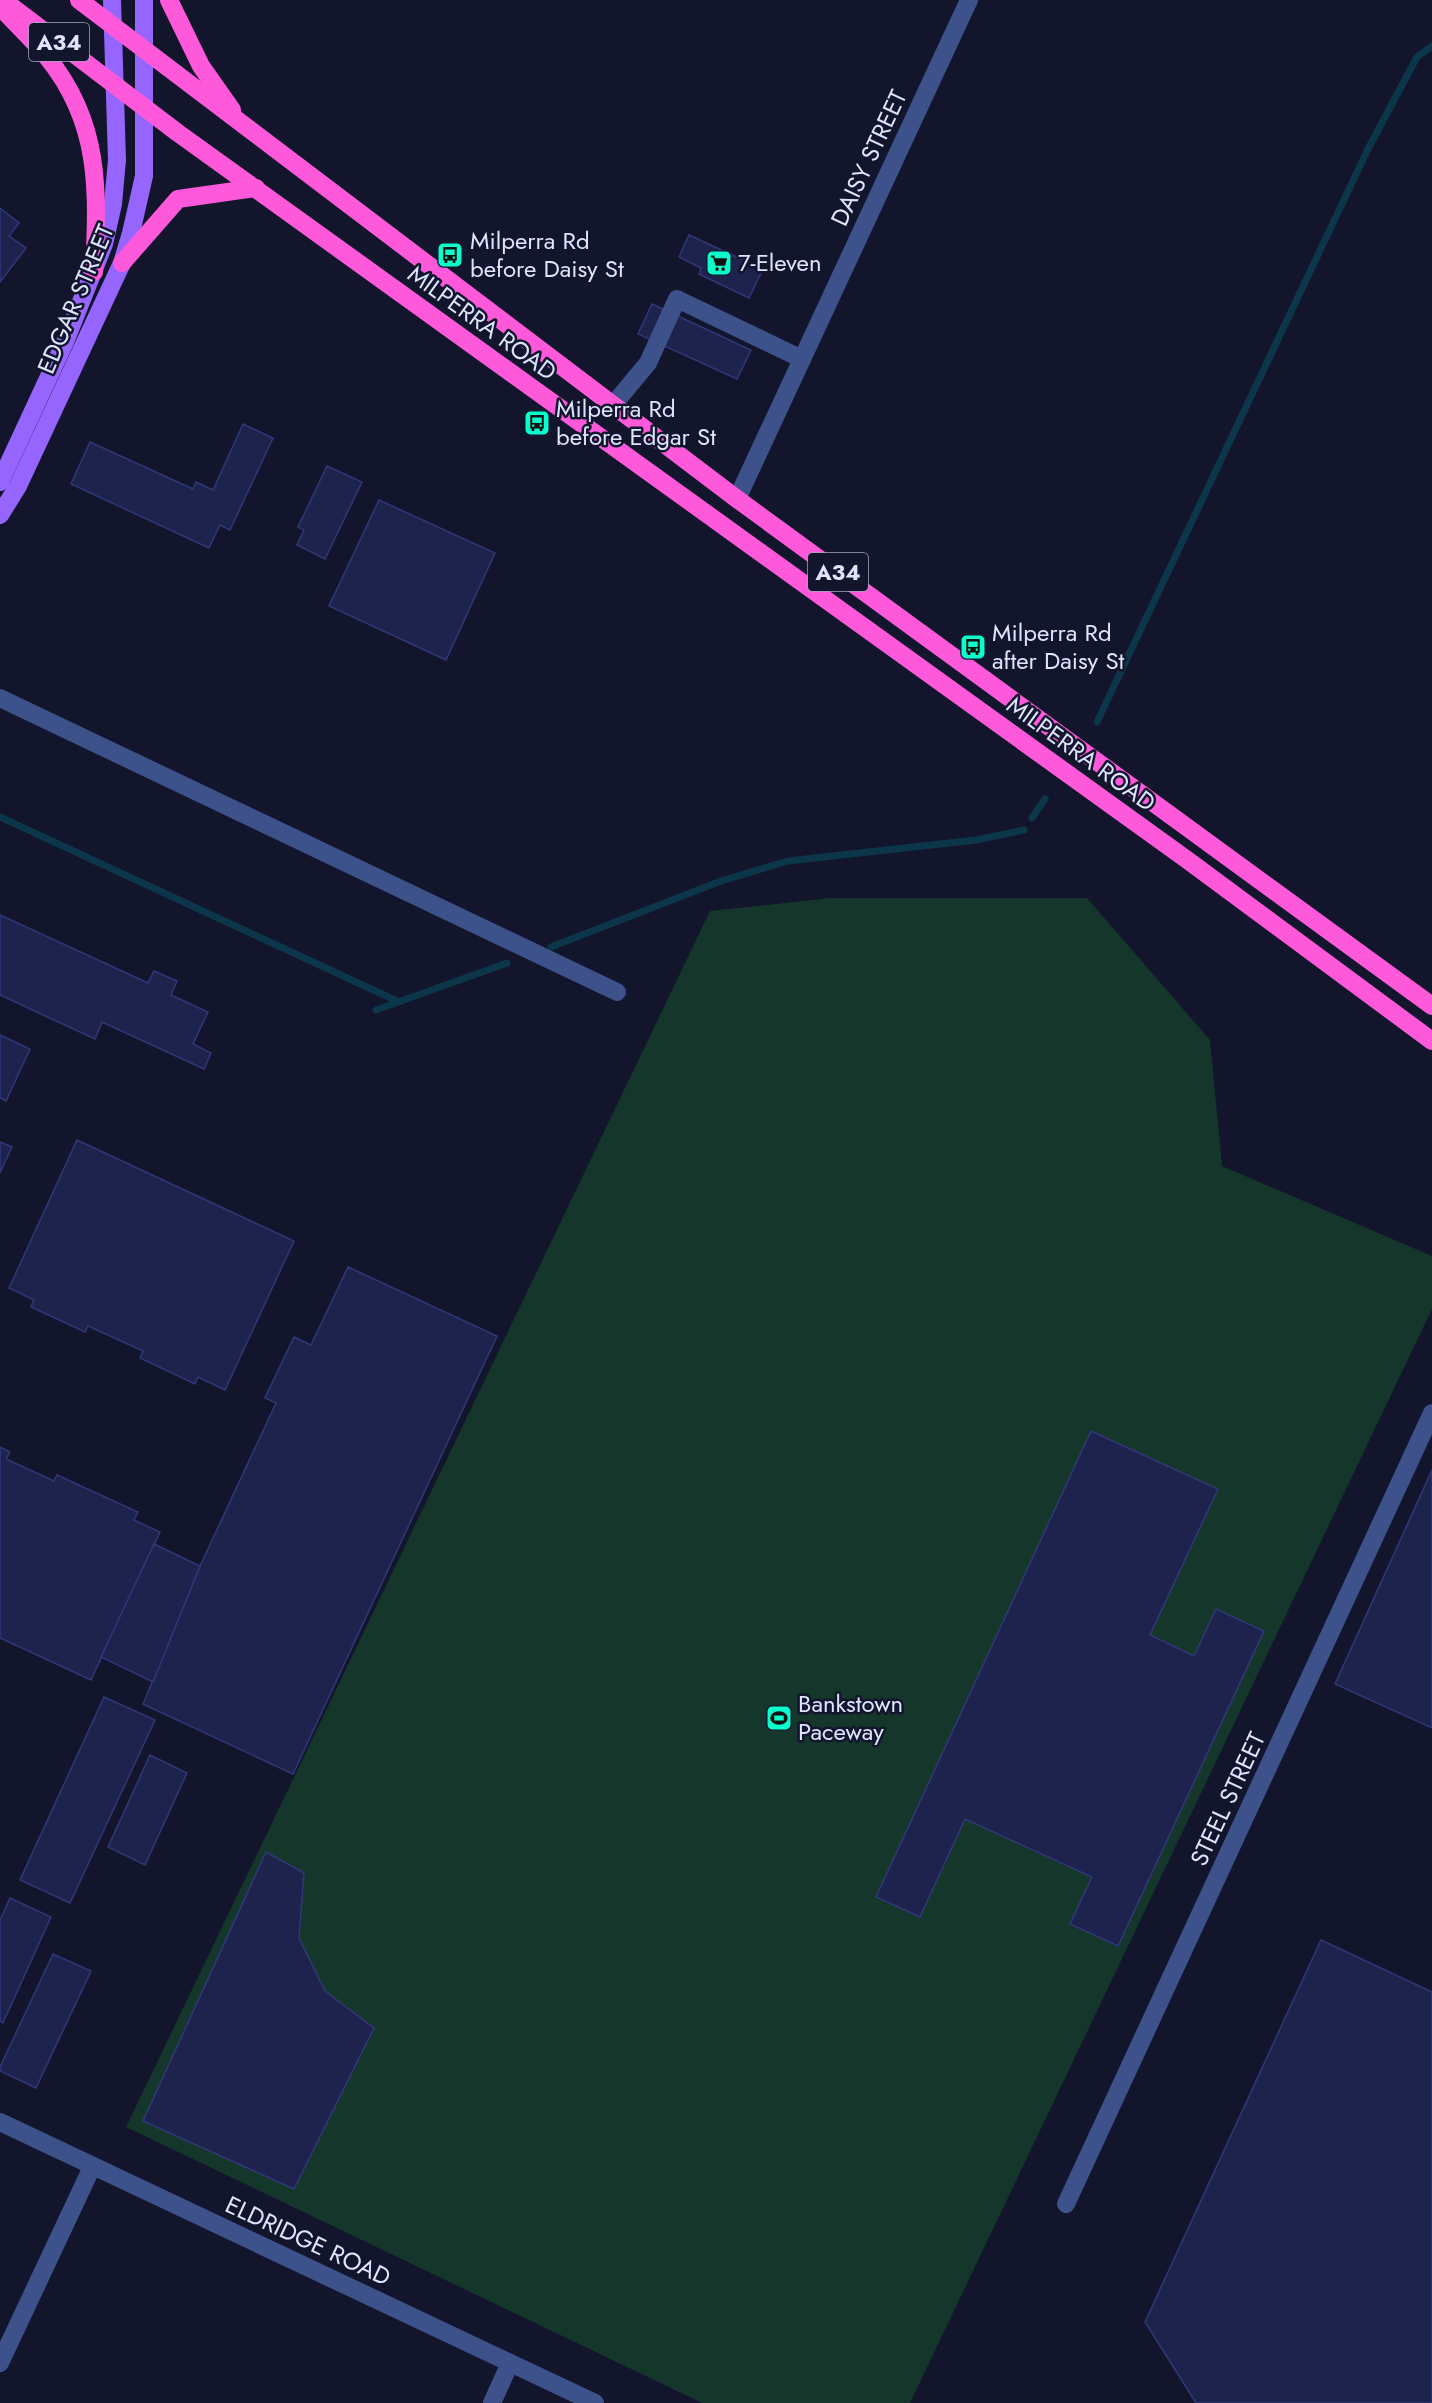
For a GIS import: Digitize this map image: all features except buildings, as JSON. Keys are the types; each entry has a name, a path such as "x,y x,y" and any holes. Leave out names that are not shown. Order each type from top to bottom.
{"highway":[{"name":"MILPERRA ROAD","path":"3,0 144,107 1186,859 1432,1041"},
{"name":"MILPERRA ROAD","path":"79,0 737,499 1432,1006"},
{"path":"169,0 201,66 249,130"},
{"path":"0,7 47,57 81,112 91,144 96,175 94,272"},
{"path":"122,263 178,199 256,188"}],"main road":[{"name":"EDGAR STREET","path":"0,482 65,342 104,244 113,204 117,151 112,0"},
{"name":"EDGAR STREET","path":"0,515 18,486 122,263 139,204 144,176 146,51 144,0"}],"street":[{"name":"DAISY STREET","path":"737,499 969,0"},
{"path":"613,405 648,363 677,299 802,360"},
{"path":"0,698 617,992"},
{"name":"STEEL STREET","path":"1066,2204 1432,1413"},
{"name":"ELDRIDGE ROAD","path":"0,2122 595,2403"},
{"path":"0,2363 92,2167"},
{"path":"492,2403 510,2363"}],"green space":[{"name":"Bankstown Paceway","path":"831,898 1087,898 1210,1040 1222,1166 1432,1256 1432,1309 910,2403 702,2403 126,2127 710,911"}],"waterway":[{"path":"1097,722 1368,149 1417,57 1432,46"},
{"path":"1032,818 1045,799"},
{"path":"0,817 397,1001"},
{"path":"551,947 721,881 788,861 976,840 1024,830"},
{"path":"376,1010 507,963"}],"place":[{"name":"Milperra Rd before Daisy St","path":"450,255"},
{"name":"7-Eleven","path":"719,263"},
{"name":"Milperra Rd before Edgar St","path":"537,423"},
{"name":"Milperra Rd after Daisy St","path":"973,647"},
{"name":"Bankstown Paceway","path":"779,1718"}]}
